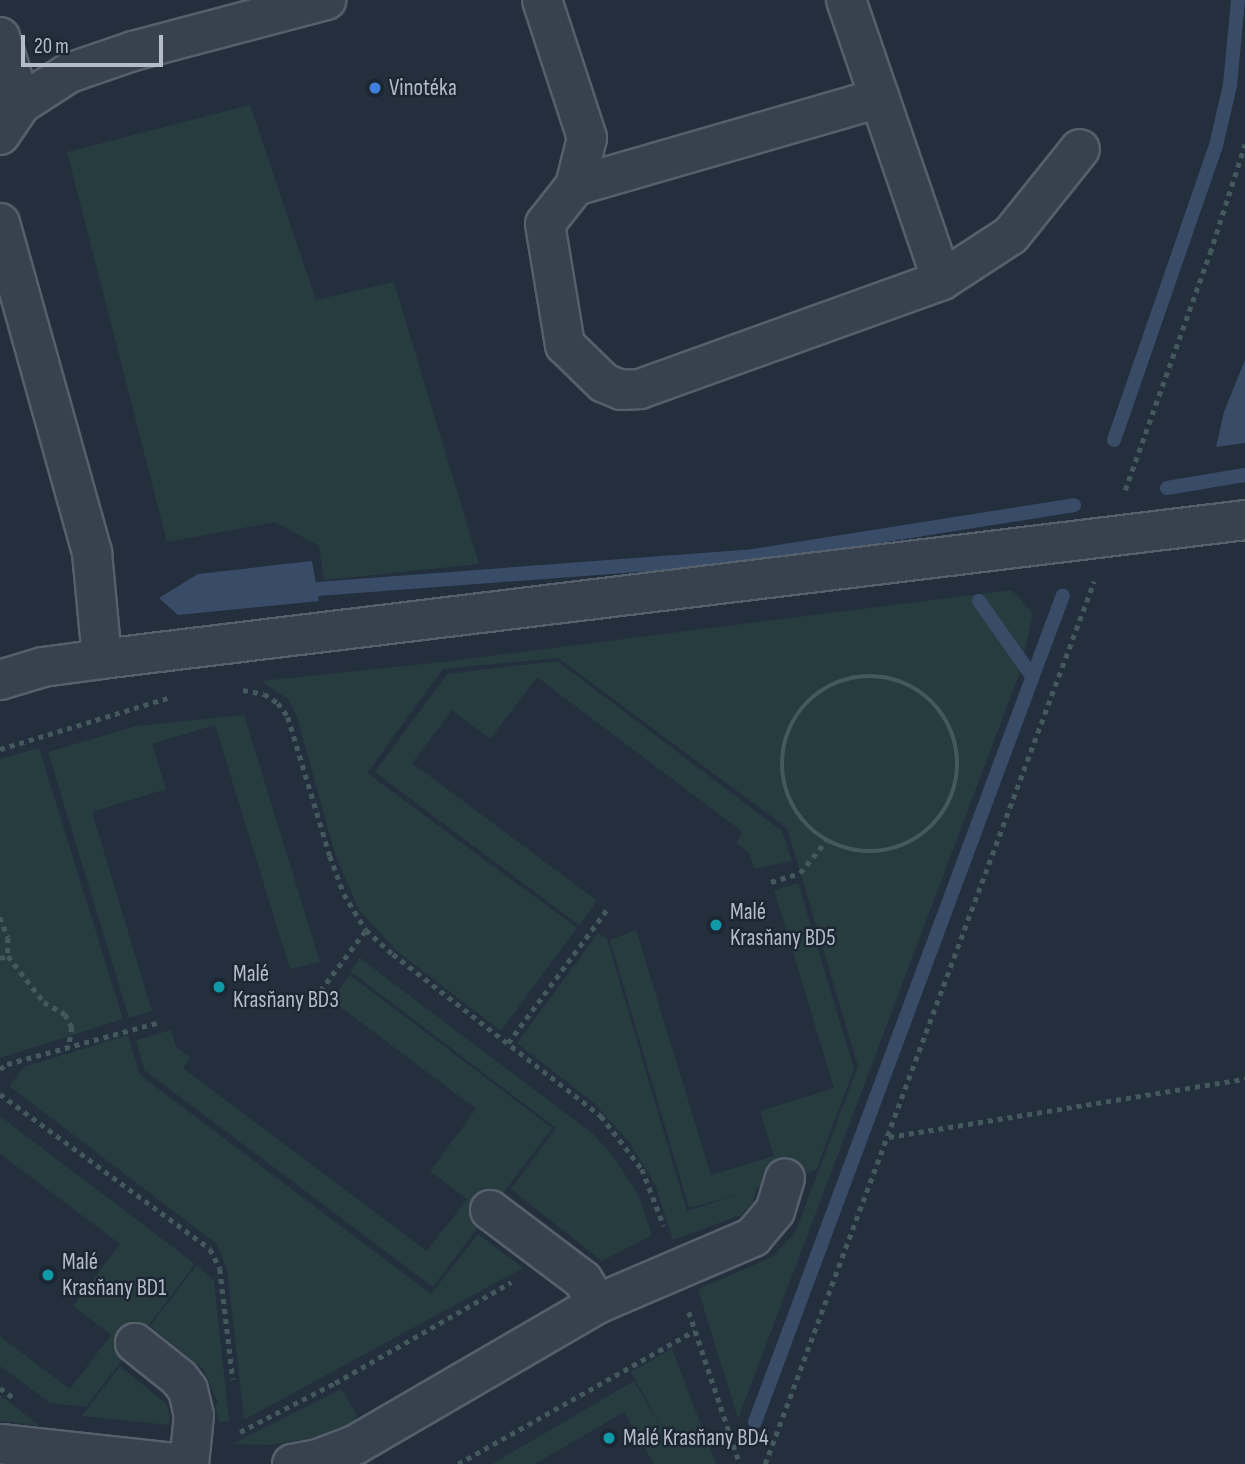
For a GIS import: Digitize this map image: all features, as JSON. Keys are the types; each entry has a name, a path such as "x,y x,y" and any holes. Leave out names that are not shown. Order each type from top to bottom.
{"street":[{"path":"0,135 21,104 69,73 261,8 326,0"},
{"path":"542,0 587,138 575,186 545,223 565,345 604,383 621,390 640,389 942,280 1011,235 1080,149"},
{"path":"846,0 942,280"},
{"path":"0,37 21,104"},
{"path":"575,186 880,98"},
{"path":"0,223 92,553 102,659"},
{"path":"0,680 43,667 102,659 1108,539 1245,520"},
{"path":"292,1464 318,1459 355,1445 597,1304 753,1237 775,1211 785,1179"},
{"path":"490,1210 583,1280 597,1304"},
{"path":"0,1444 188,1455 194,1415 188,1390 179,1378 135,1343"}],"path":[{"path":"765,1464 1108,539 1210,253 1245,144"},
{"path":"876,675 903,682 927,696 945,716 956,742 958,770 953,797 939,821 922,836 903,847 881,852 859,853 826,841 800,820 788,800 782,777 782,754 787,731 801,707 823,689 848,678 876,675"},
{"path":"236,690 248,689 264,694 278,703 288,717 335,869 349,904 366,930 393,954 591,1107 617,1133 650,1186 678,1270 694,1331 740,1464"},
{"path":"0,749 175,696"},
{"path":"771,883 800,873 826,841"},
{"path":"508,1043 607,909"},
{"path":"0,917 8,938 8,956 44,1002 65,1014 72,1027 68,1047"},
{"path":"320,991 366,930"},
{"path":"0,958 8,956"},
{"path":"0,1069 7,1064 156,1023"},
{"path":"888,1137 1245,1079"},
{"path":"0,1094 210,1249 220,1269 234,1391"},
{"path":"188,1455 240,1432 335,1383 519,1277"},
{"path":"458,1464 694,1331"},
{"path":"238,1418 240,1432"}],"green space":[{"path":"250,105 316,300 394,282 479,564 324,580 319,546 275,522 167,542 67,152"},
{"path":"1012,590 1033,614 1020,672 738,1419 698,1289 772,1257 795,1233 858,1066 787,828 558,658 443,669 367,773 577,928 501,1031 397,951 359,910 335,854 297,717 289,700 261,681 442,662"},
{"path":"557,661 782,831 792,861 754,869 749,853 736,843 743,832 537,677 490,739 452,710 412,763 597,901 579,925 375,772 447,674"},
{"path":"244,715 320,962 290,969 215,725 152,744 166,789 92,812 152,1011 129,1018 48,752 136,726"},
{"path":"39,748 123,1019 0,1058 0,759"},
{"path":"798,883 854,1069 816,1170 757,1188 752,1203 741,1215 673,1240 655,1184 629,1142 594,1103 517,1043 598,933 607,939 687,1211 743,1193 689,1208 610,940 636,930 711,1175 774,1156 760,1111 834,1088 774,890"},
{"path":"360,958 593,1134 610,1152 638,1194 652,1235 602,1261 511,1189 556,1128 350,971"},
{"path":"350,975 552,1128 433,1287 144,1070 136,1040 171,1030 176,1047 190,1057 183,1068 427,1251 467,1199 430,1171 476,1109 331,1000"},
{"path":"128,1035 140,1075 431,1294 478,1234 523,1268 244,1420 227,1269 217,1244 9,1086 24,1067"},
{"path":"0,1116 195,1264 86,1407 50,1403 0,1366 0,1336 70,1389 111,1335 73,1306 120,1244 0,1154"},
{"path":"197,1265 214,1281 229,1421 219,1422 215,1404 218,1402 203,1369 150,1326"},
{"path":"672,1349 716,1464 654,1464 624,1412 535,1464 492,1464 634,1381 666,1435 631,1372"},
{"path":"120,1366 165,1403 170,1412 169,1425 82,1416"},
{"path":"341,1389 357,1415 354,1422 313,1438 269,1445 232,1444"},
{"path":"0,1395 40,1426 0,1421"}],"water":[{"path":"1245,360 1245,443 1216,447 1224,412"},
{"path":"312,561 319,601 178,615 159,598 198,574"}],"waterway":[{"path":"1114,440 1216,146 1230,85 1238,0"},
{"path":"1167,488 1245,475"},
{"path":"317,589 753,556 1074,505"},
{"path":"755,1422 1063,595"},
{"path":"979,601 1032,676"}],"place":[{"name":"Vinotéka","path":"375,88"},
{"name":"Malé Krasňany BD5","path":"716,925"},
{"name":"Malé Krasňany BD3","path":"219,987"},
{"name":"Malé Krasňany BD1","path":"48,1275"},
{"name":"Malé Krasňany BD4","path":"609,1438"}]}
